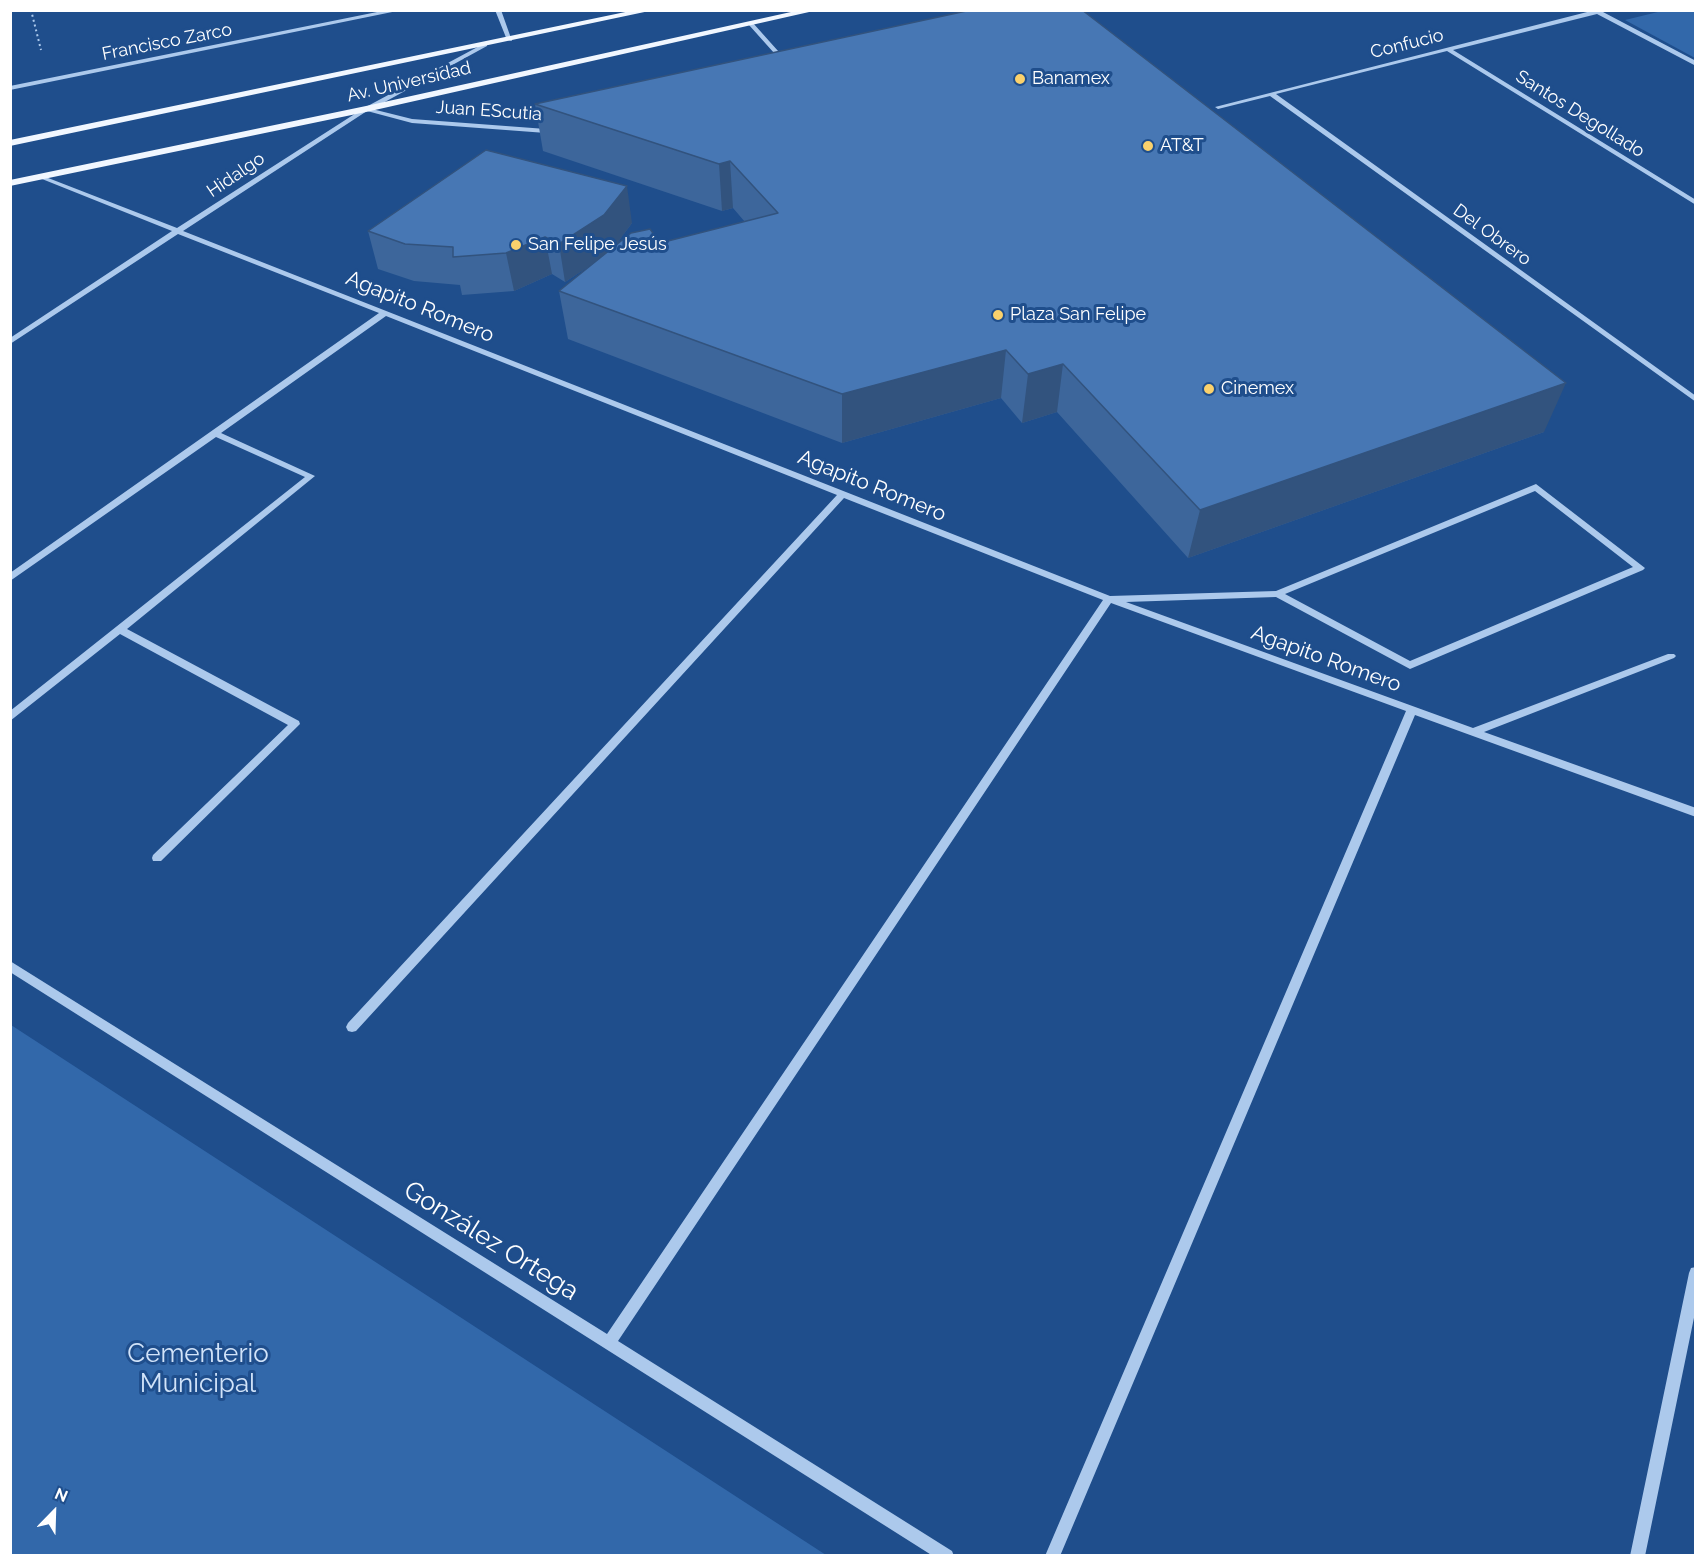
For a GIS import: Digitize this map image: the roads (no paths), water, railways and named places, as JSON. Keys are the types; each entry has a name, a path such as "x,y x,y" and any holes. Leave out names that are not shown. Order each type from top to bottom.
{"main road":[{"name":"Av. Universidad","path":"10,144 650,10"},
{"name":"Av. Universidad","path":"10,183 366,110 814,10"}],"street":[{"name":"Francisco Zarco","path":"10,88 399,10"},
{"path":"498,10 510,40"},
{"path":"1602,11 1695,64"},
{"name":"Confucio","path":"1218,107 1602,11"},
{"path":"751,24 789,66"},
{"name":"Hidalgo","path":"10,342 180,232 296,153 366,110 485,45"},
{"name":"Santos Degollado","path":"1449,50 1695,203"},
{"name":"Del Obrero","path":"1271,94 1695,400"},
{"name":"Juan EScutia","path":"366,110 412,121 546,131 557,129"},
{"name":"Agapito Romero","path":"41,177 1109,599 1695,813"},
{"path":"10,578 385,313"},
{"path":"10,717 310,476 215,433"},
{"path":"609,1343 1109,599 1277,594 1536,487 1640,568 1410,665 1277,594"},
{"path":"352,1027 843,494"},
{"path":"119,629 295,724 157,858"},
{"path":"1473,732 1671,656"},
{"path":"1052,1556 1412,710"},
{"name":"González Ortega","path":"10,966 947,1556"},
{"path":"1637,1556 1695,1273"}],"place":[{"name":"Banamex","path":"1020,79"},
{"name":"AT&T","path":"1148,146"},
{"name":"San Felipe Jesús","path":"516,245"},
{"name":"Plaza San Felipe","path":"998,315"},
{"name":"Cinemex","path":"1209,389"}],"park label":[{"name":"Cementerio Municipal","path":"198,1369"}]}
